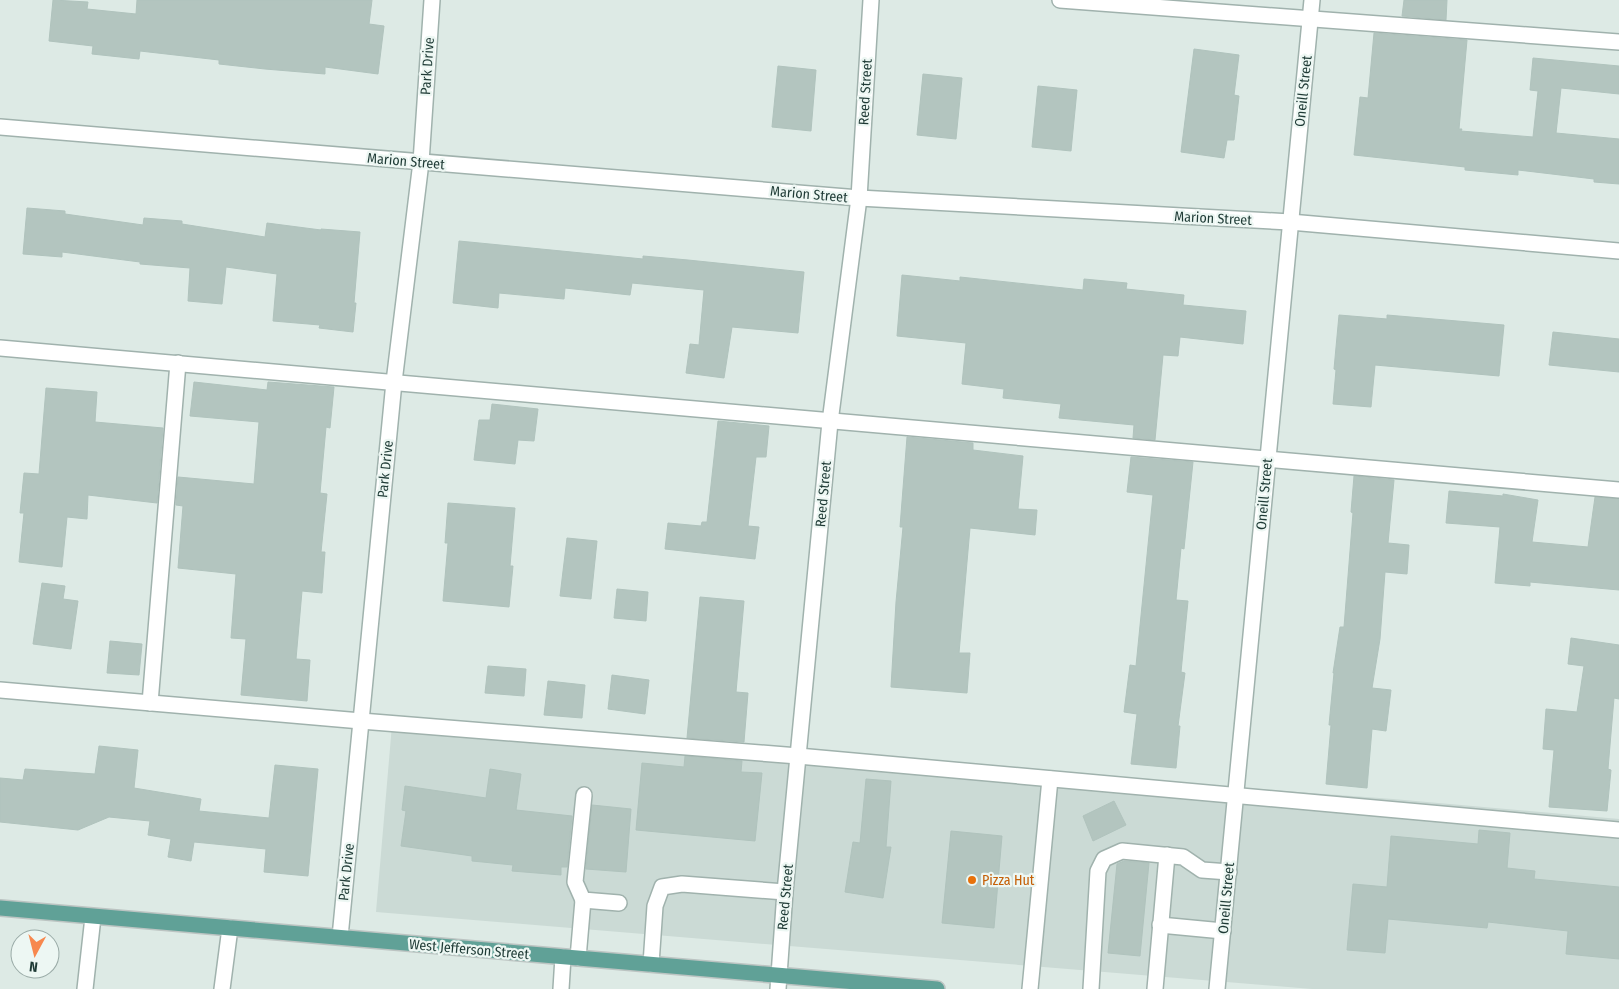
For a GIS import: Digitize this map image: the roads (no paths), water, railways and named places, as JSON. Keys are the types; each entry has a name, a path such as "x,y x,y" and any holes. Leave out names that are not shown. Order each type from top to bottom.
{"main road":[{"name":"West Jefferson Street","path":"0,908 651,964 778,982 938,989"}],"street":[{"name":"Park Drive","path":"340,937 394,382 421,162 432,0"},
{"name":"Reed Street","path":"778,982 830,422 859,198 870,0"},
{"path":"1060,0 1619,42"},
{"name":"Oneill Street","path":"1217,989 1312,0"},
{"name":"Marion Street","path":"0,127 859,198 1290,222 1619,251"},
{"path":"0,348 1619,490"},
{"path":"150,703 178,363"},
{"path":"0,690 361,722 798,756 1619,830"},
{"path":"1030,989 1050,779"},
{"path":"561,989 571,958 583,900 575,882 584,795"},
{"path":"1091,989 1098,871 1104,859 1122,850 1183,857 1202,870 1228,872"},
{"path":"1155,989 1167,855"},
{"path":"651,964 655,906 662,887 682,884 785,892"},
{"path":"583,900 619,903"},
{"path":"85,989 93,916"},
{"path":"1160,925 1223,931"},
{"path":"222,989 230,928"}],"place":[{"name":"Pizza Hut","path":"972,880"}]}
